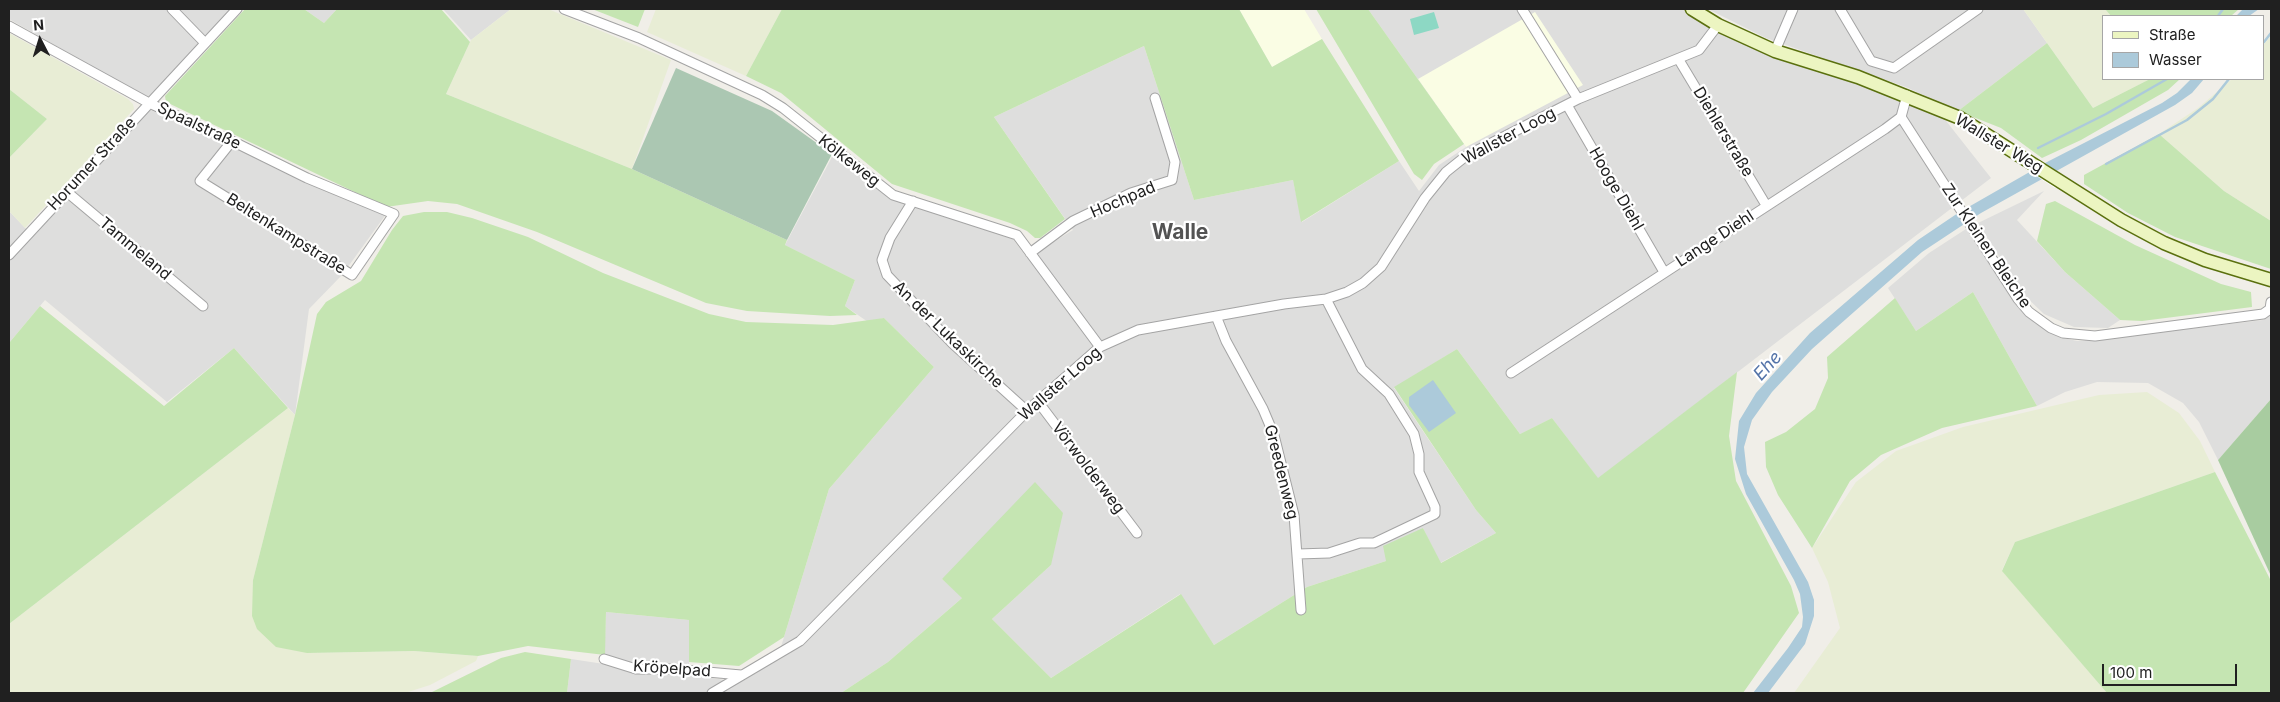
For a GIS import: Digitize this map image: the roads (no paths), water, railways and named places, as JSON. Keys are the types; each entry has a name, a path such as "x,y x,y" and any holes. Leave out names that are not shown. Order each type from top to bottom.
{"street":[{"path":"172,9 205,43"},
{"name":"Horumer Straße","path":"9,255 237,9"},
{"name":"Kölkeweg","path":"564,9 638,38 762,95 783,108 893,195 1017,235 1100,347"},
{"path":"1522,9 1578,99"},
{"name":"Wallster Weg","path":"1692,9 1718,25 1775,52 1858,77 1907,95 1960,118 2121,220 2164,243 2205,260 2271,280"},
{"path":"1775,52 1793,9"},
{"path":"1840,9 1871,61 1894,68 1978,9"},
{"name":"Wallster Loog","path":"712,693 800,641 1027,411 1100,347 1138,330 1326,299 1347,292 1363,283 1381,267 1421,203 1446,172 1466,156 1578,99 1679,60 1699,50 1718,25"},
{"name":"Spaalstraße","path":"9,26 149,103 307,178 394,214"},
{"name":"Diehlerstraße","path":"1679,60 1766,205"},
{"path":"1901,117 1907,95"},
{"name":"Hochpad","path":"1030,253 1073,221 1131,193 1172,180 1175,162 1155,98"},
{"name":"Hooge Diehl","path":"1567,105 1664,272"},
{"name":"Lange Diehl","path":"1511,373 1901,117"},
{"name":"Zur Kleinen Bleiche","path":"1901,117 2018,299 2029,312 2063,333 2095,336 2263,314 2270,309 2271,302"},
{"name":"Beltenkampstraße","path":"232,141 200,181 352,275 394,214"},
{"name":"Tammeland","path":"67,192 203,306"},
{"name":"An der Lukaskirche","path":"913,201 890,238 882,260 887,275 953,344 1027,411"},
{"path":"1298,554 1329,554 1360,543 1374,542 1436,514 1435,507 1419,472 1419,454 1414,434 1390,394 1362,369 1326,299"},
{"name":"Greedenweg","path":"1216,316 1226,341 1263,409 1274,435 1294,515 1301,610"},
{"name":"Vörwolderweg","path":"1038,403 1137,533"},
{"name":"Kröpelpad","path":"604,659 636,669 674,668 741,675"}],"water":[{"path":"2243,9 2259,9 2250,15 2237,15"},
{"path":"2190,80 2203,80 2192,93 2175,105 1981,213 1922,252 1812,349 1772,392 1752,420 1744,447 1747,474 1808,582 1814,600 1814,616 1805,644 1768,693 1753,693 1802,627 1803,617 1800,594 1794,580 1746,494 1735,459 1739,421 1756,393 1810,333 1918,240 1958,213 2047,162 2162,103 2177,93"},
{"path":"1433,380 1456,413 1429,432 1409,405 1409,397"}],"waterway":[{"path":"2219,15 2223,9"},
{"path":"2265,41 2271,33"},
{"path":"2038,148 2106,114 2165,80"},
{"path":"2106,164 2187,120 2213,99 2228,80"}],"district":[{"name":"Walle","path":"1180,233"}],"water label":[{"name":"Ehe","path":"1768,366"}]}
